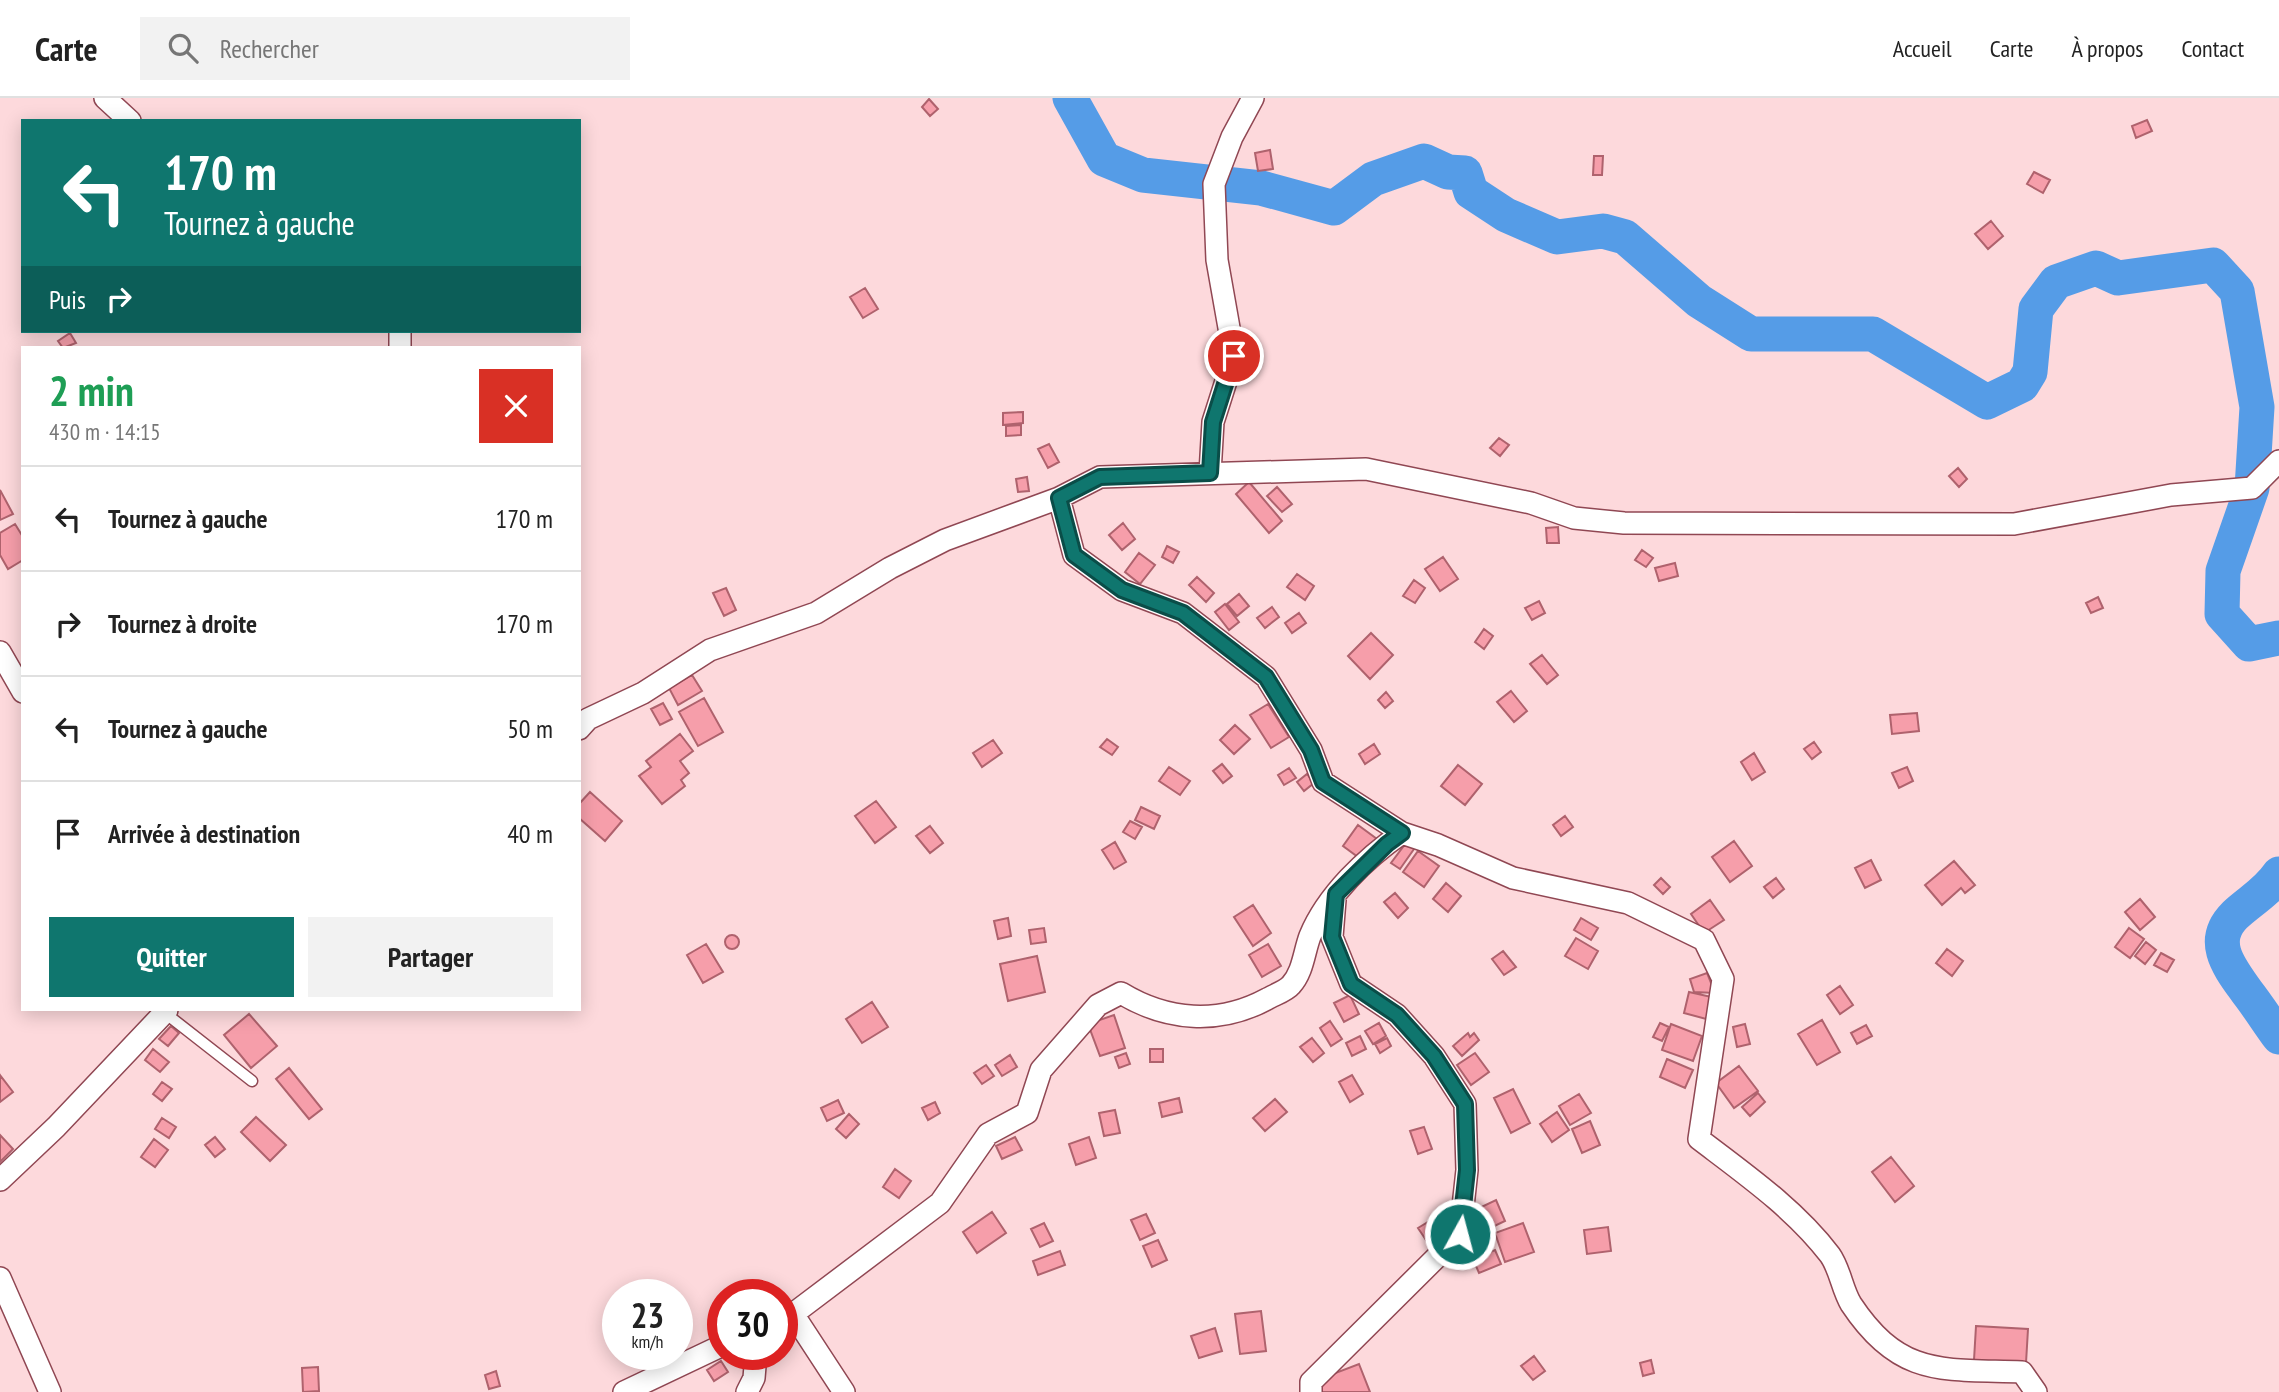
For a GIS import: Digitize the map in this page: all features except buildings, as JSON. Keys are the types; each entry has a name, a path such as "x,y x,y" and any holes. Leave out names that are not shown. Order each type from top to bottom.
{"street":[{"path":"105,98 128,119"},
{"path":"1210,473 1213,422 1234,356 1217,260 1214,184 1231,137 1253,98"},
{"path":"581,727 588,719 643,693 710,650 816,613 890,568 945,540 1059,498 1100,477 1366,469 1531,503 1574,518 1624,523 2000,524 2171,495 2252,488 2279,461"},
{"path":"1059,498 1074,555 1122,590 1183,613 1266,677 1311,750 1323,782 1402,833 1438,845 1513,878 1628,903 1704,940 1723,979 1699,1139 1791,1212 1832,1257 1851,1303 1895,1353 1930,1368 2022,1372 2036,1392"},
{"path":"0,652 21,689"},
{"path":"798,1309 940,1203 988,1134 1027,1113 1041,1070 1098,1005 1121,993 1140,1004 1178,1016 1217,1017 1255,1005 1290,986 1303,962 1311,935 1336,894 1387,844 1402,833"},
{"path":"1311,1392 1311,1382 1460,1234 1467,1170 1465,1104 1434,1056 1397,1015 1351,984 1332,937 1336,894"},
{"path":"0,1180 56,1127 166,1011"},
{"path":"0,1278 50,1392"},
{"path":"798,1330 844,1392"},
{"path":"624,1392 707,1353"},
{"path":"747,1392 755,1370"}],"lane":[{"path":"166,1011 252,1081"}],"waterway":[{"path":"1070,98 1104,159 1143,175 1261,188 1334,208 1373,179 1424,161 1448,172 1465,173 1471,192 1506,215 1557,237 1603,231 1625,237 1699,301 1751,334 1873,334 1987,402 2022,385 2030,372 2036,309 2056,282 2096,268 2118,278 2213,265 2237,291 2257,407 2252,488 2223,571 2222,614 2249,644 2279,638"},
{"path":"2279,874 2264,891 2235,915 2227,925 2222,945 2234,974 2279,1037"}],"route":[{"path":"1234,356 1213,422 1210,473 1100,477 1059,498 1074,555 1122,590 1183,613 1266,677 1311,750 1323,782 1402,833 1387,844 1336,894 1332,937 1351,984 1397,1015 1434,1056 1465,1104 1467,1170 1460,1234"}]}
